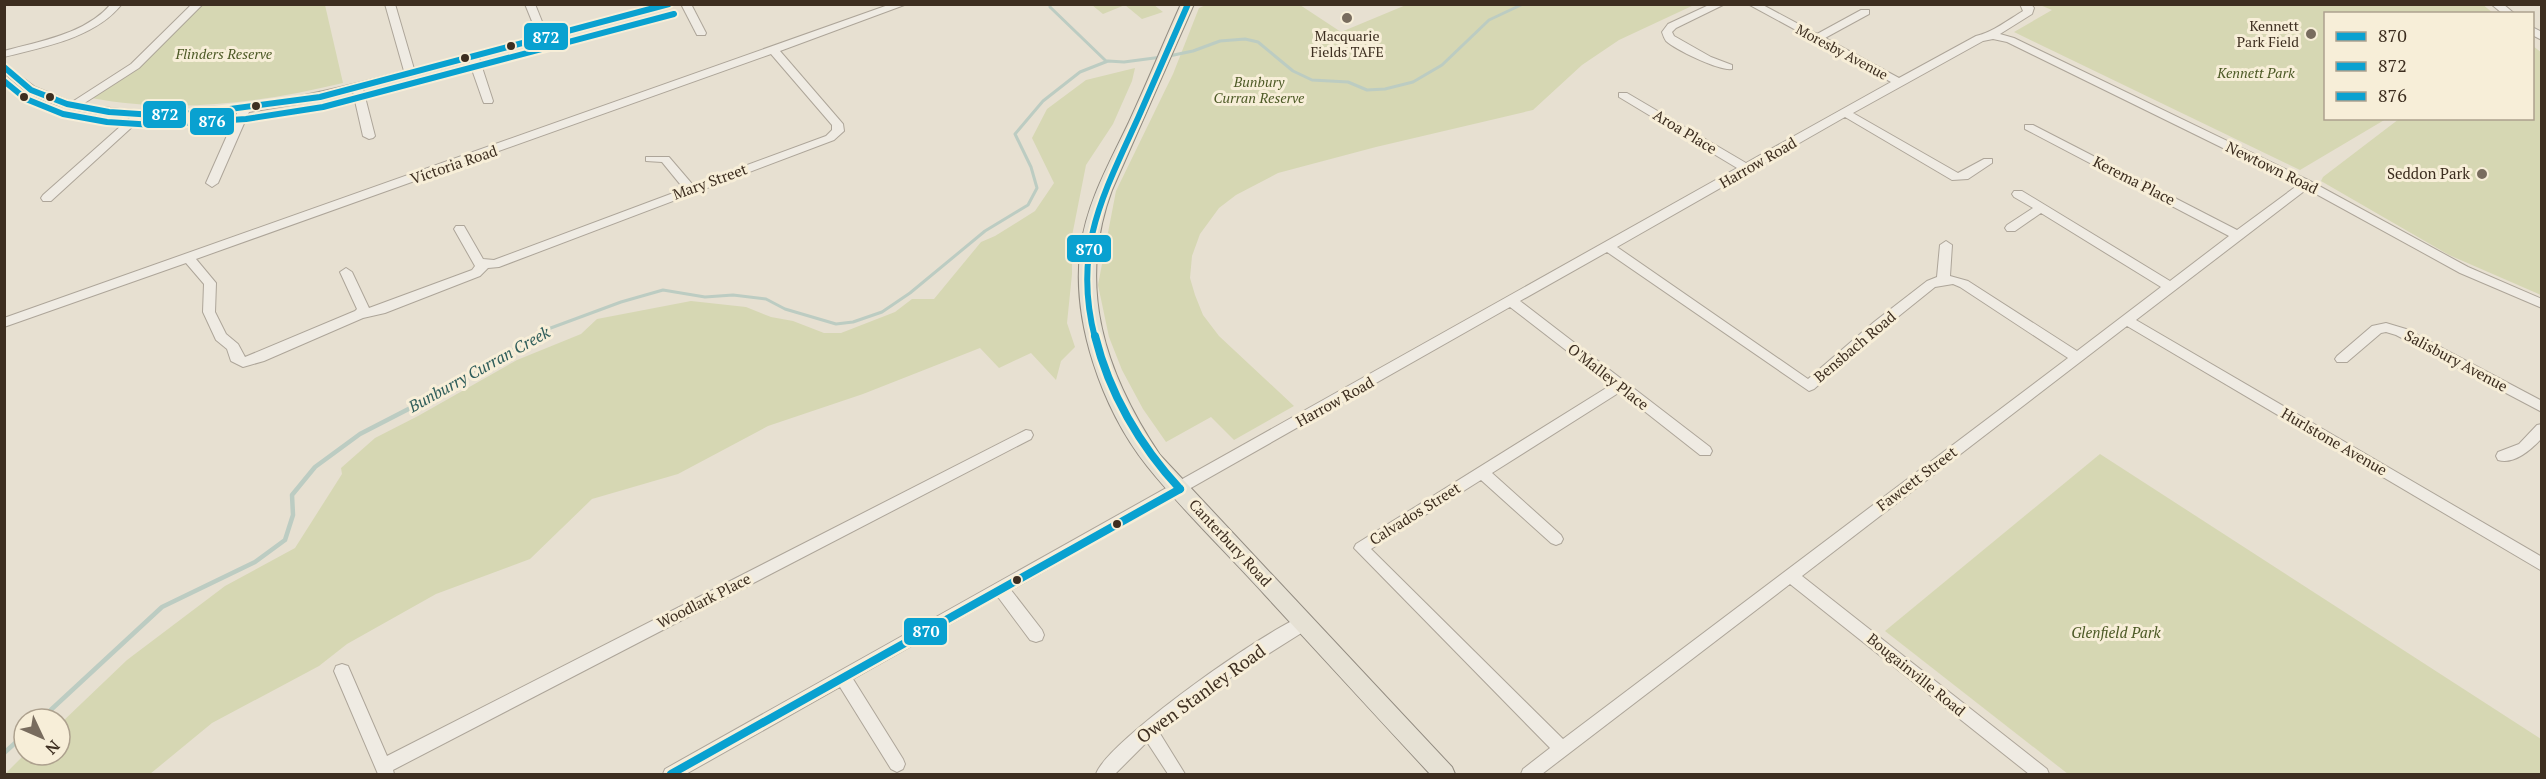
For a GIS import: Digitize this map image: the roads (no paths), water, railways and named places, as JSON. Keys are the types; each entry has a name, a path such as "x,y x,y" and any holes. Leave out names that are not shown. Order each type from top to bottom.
{"main road":[{"name":"Canterbury Road","path":"1188,4 1113,170 1096,215 1086,279 1094,340 1109,385 1145,449 1165,475 1305,622 1444,774"}],"street":[{"path":"4,54 93,24 110,14 117,4"},
{"path":"74,105 135,66 198,4"},
{"path":"390,4 411,73"},
{"path":"530,4 544,38"},
{"path":"686,4 701,33"},
{"name":"Victoria Road","path":"4,323 902,4"},
{"path":"1720,4 1672,26 1667,32 1669,38 1707,59 1728,67"},
{"name":"Moresby Avenue","path":"1753,4 1899,82"},
{"name":"Harrow Road","path":"671,774 1747,170 1899,82 1980,38 1996,36 1998,30 2028,12 2029,8 2025,4"},
{"path":"7,74 43,95 74,105 109,112 200,114 244,110 320,97 663,5"},
{"path":"1818,38 1864,12"},
{"name":"Newtown Road","path":"1996,36 2306,184 2464,270 2541,304"},
{"name":"Mary Street","path":"188,258 210,283 209,312 222,337 233,347 236,358 243,362 258,358 360,314 380,310 476,273 481,264 495,264 830,138 838,131 837,124 774,51"},
{"path":"473,57 488,102"},
{"path":"357,87 369,136"},
{"name":"Aroa Place","path":"1623,96 1747,170"},
{"path":"212,183 244,110"},
{"path":"1845,113 1956,177 1965,176 1988,161"},
{"path":"47,198 140,114"},
{"name":"Kerema Place","path":"2029,127 2238,236"},
{"path":"650,159 665,159 690,189"},
{"name":"Fawcett Street","path":"1529,774 2306,184"},
{"path":"2018,194 2170,287"},
{"path":"2011,228 2041,208"},
{"path":"460,229 481,264"},
{"path":"1946,245 1943,280 1954,280 1964,284 2077,357"},
{"name":"Bensbach Road","path":"1609,247 1809,386 1931,284 1943,280"},
{"path":"346,272 363,309 360,314"},
{"name":"O'Malley Place","path":"1512,302 1705,451"},
{"name":"Hurlstone Avenue","path":"2126,320 2541,565"},
{"name":"Salisbury Avenue","path":"2342,359 2377,329 2386,327 2401,332 2541,407"},
{"name":"Calvados Street","path":"1562,749 1361,548 1620,386"},
{"path":"2503,456 2524,448 2541,429"},
{"name":"Woodlark Place","path":"385,771 1026,435"},
{"path":"1482,472 1556,539"},
{"name":"Bougainville Road","path":"1790,575 2041,774"},
{"path":"1001,589 1036,635"},
{"name":"Owen Stanley Road","path":"1104,774 1149,729 1226,671 1305,622"},
{"path":"342,671 385,771"},
{"path":"843,677 897,764"},
{"path":"1149,729 1177,774"}],"waterway":[{"path":"1050,4 1050,7 1106,61"},
{"name":"Bunburry Curran Creek","path":"1169,56 1193,51 1220,41 1245,39 1258,42 1293,71 1312,80 1348,82 1367,90 1385,89 1413,82 1442,65 1489,20 1523,4"},
{"name":"Bunburry Curran Creek","path":"534,338 548,329 621,302 663,290 705,297 733,295 766,299 785,309 836,324 853,322 882,312 910,293 985,231 1028,205 1037,188 1031,167 1015,134 1043,101 1080,72 1108,61 1124,62 1162,57"},
{"name":"Bunburry Curran Creek","path":"54,707 162,607 255,562 285,540 293,515 292,495 315,467 360,434 457,384 536,336"},
{"name":"Bunburry Curran Creek","path":"4,753 12,746"}],"place":[{"name":"Macquarie Fields TAFE","path":"1347,18"},
{"name":"Kennett Park Field","path":"2311,34"},
{"name":"Seddon Park","path":"2482,174"}],"park label":[{"name":"Flinders Reserve","path":"224,54"},
{"name":"Kennett Park","path":"2256,73"},
{"name":"Bunbury Curran Reserve","path":"1259,90"},
{"name":"Glenfield Park","path":"2116,633"}]}
